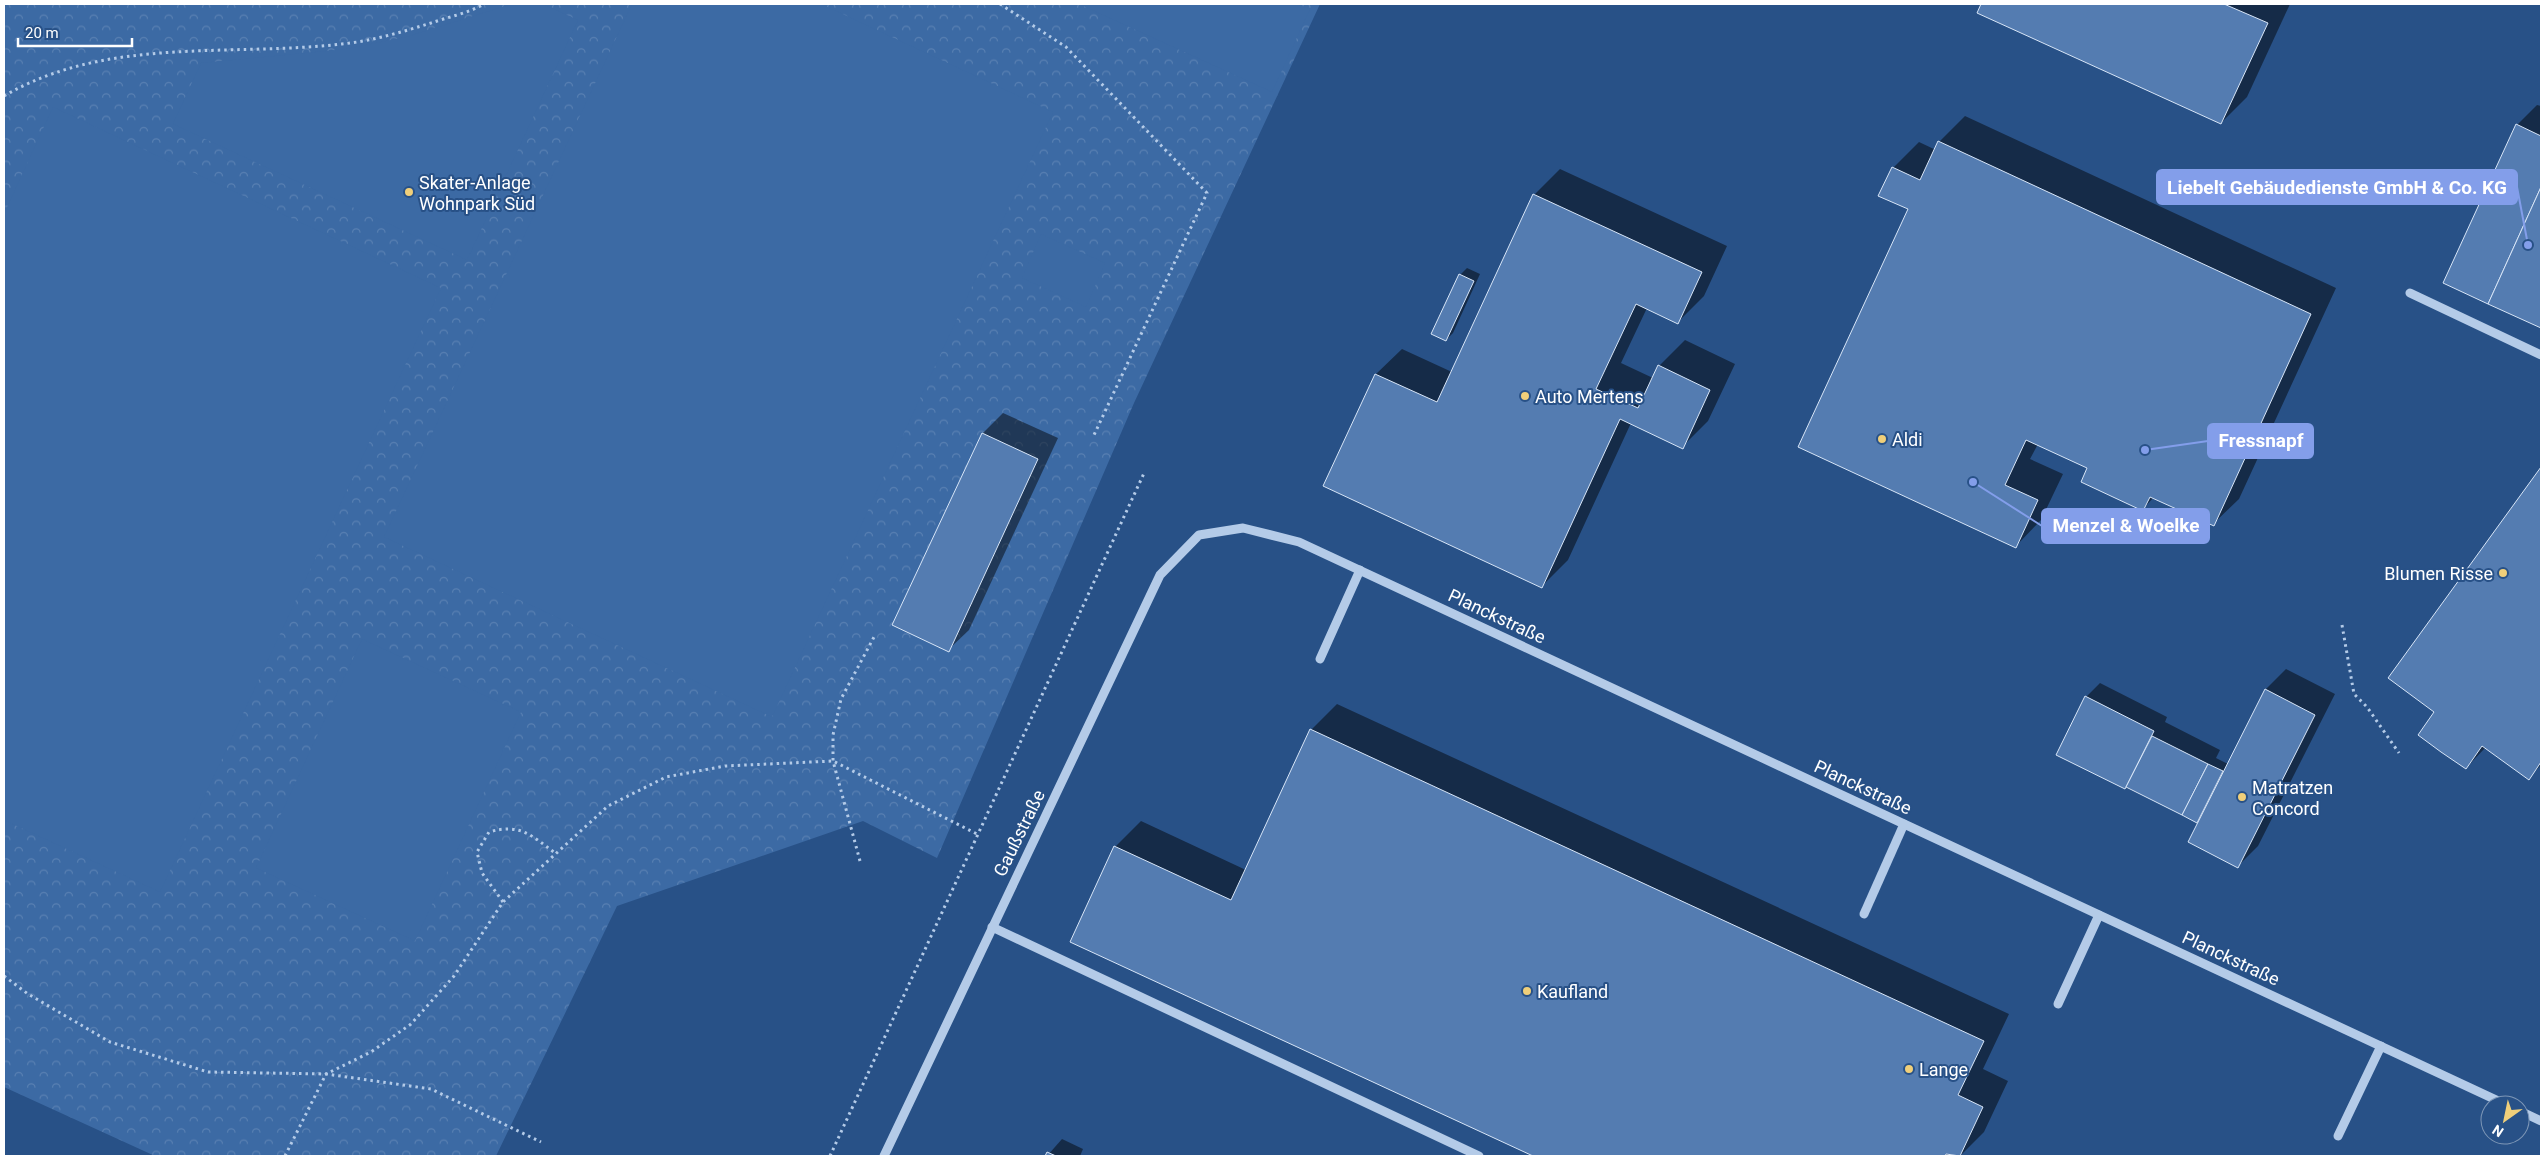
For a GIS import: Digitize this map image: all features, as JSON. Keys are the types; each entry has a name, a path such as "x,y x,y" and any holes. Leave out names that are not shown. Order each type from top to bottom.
{"street":[{"path":"2410,293 2541,355"},
{"name":"Planckstraße","path":"1199,535 1243,528 1299,542 2486,1095"},
{"name":"Gaußstraße","path":"884,1156 1160,575 1199,535"},
{"path":"1320,659 1360,570"},
{"path":"1864,914 1904,824"},
{"path":"2058,1004 2099,915"},
{"path":"992,927 1479,1156"},
{"path":"2338,1136 2381,1046"}],"path":[{"path":"4,96 28,82 113,57 197,50 284,49 344,44 404,32 484,4"},
{"path":"1000,4 1066,47 1207,193 1094,435"},
{"path":"830,1156 1145,471"},
{"path":"2342,625 2354,694 2367,707 2399,753"},
{"path":"860,861 833,761 833,735 841,699 874,637"},
{"path":"285,1156 326,1074 371,1052 411,1024 454,976 503,902 554,853 608,806 666,777 725,766 833,761 977,834"},
{"path":"503,902 482,873 477,852 489,832 505,827 529,833 554,853"},
{"path":"4,976 28,994 110,1042 208,1072 326,1074 431,1089 541,1142"}],"green space":[{"path":"4,4 1320,4 1134,403 937,858 863,821 617,906 496,1156 155,1156 4,1087"},
{"name":"Skater-Anlage Wohnpark Süd","path":"512,4 543,4 578,20 467,260 173,124 201,63 346,49 406,37"},
{"path":"632,4 821,4 1053,112 772,717 384,537"},
{"path":"1079,4 1297,4 1310,9 1272,92"},
{"path":"53,107 441,288 160,892 4,820 4,214"},
{"path":"1041,234 1105,263 1086,307 1022,278"},
{"path":"362,639 521,712 415,941 256,868"}],"building":[{"path":"1981,4 2224,4 2268,23 2221,124 1977,13"},
{"path":"2516,124 2541,136 2541,187 2488,304 2443,283"},
{"path":"1938,141 2311,314 2214,526 2150,497 2143,511 2081,482 2087,468 2026,440 2005,485 2038,500 2016,548 1798,447 1908,209 1878,196 1892,167 1920,180"},
{"path":"2541,187 2541,328 2488,304"},
{"name":"Auto Mertens","path":"1533,194 1702,272 1678,324 1636,304 1596,389 1638,408 1658,365 1710,390 1683,449 1620,419 1542,588 1323,486 1375,374 1437,402"},
{"path":"1459,274 1474,281 1446,341 1431,334"},
{"path":"982,433 1038,459 949,652 892,625"},
{"name":"Blumen Risse","path":"2541,467 2541,762 2529,780 2482,746 2466,769 2441,752 2418,735 2434,712 2388,678"},
{"name":"Matratzen Concord","path":"2265,689 2315,715 2238,868 2188,842"},
{"path":"2085,696 2154,731 2125,789 2056,755"},
{"name":"Kaufland","path":"1310,729 1984,1041 1958,1095 1983,1107 1960,1156 1946,1154 1945,1156 1533,1156 1070,942 1114,846 1231,900"},
{"path":"2152,736 2208,764 2182,815 2126,787"},
{"path":"2208,764 2223,771 2197,823 2182,815"},
{"path":"1047,1152 1056,1156 1045,1156"}],"place":[{"name":"Skater-Anlage Wohnpark Süd","path":"409,192"},
{"name":"Liebelt Gebäudedienste GmbH & Co. KG","path":"2528,245"},
{"name":"Auto Mertens","path":"1525,396"},
{"name":"Aldi","path":"1882,439"},
{"name":"Fressnapf","path":"2145,450"},
{"name":"Menzel & Woelke","path":"1973,482"},
{"name":"Blumen Risse","path":"2503,573"},
{"name":"Matratzen Concord","path":"2242,797"},
{"name":"Kaufland","path":"1527,991"},
{"name":"Lange","path":"1909,1069"}]}
